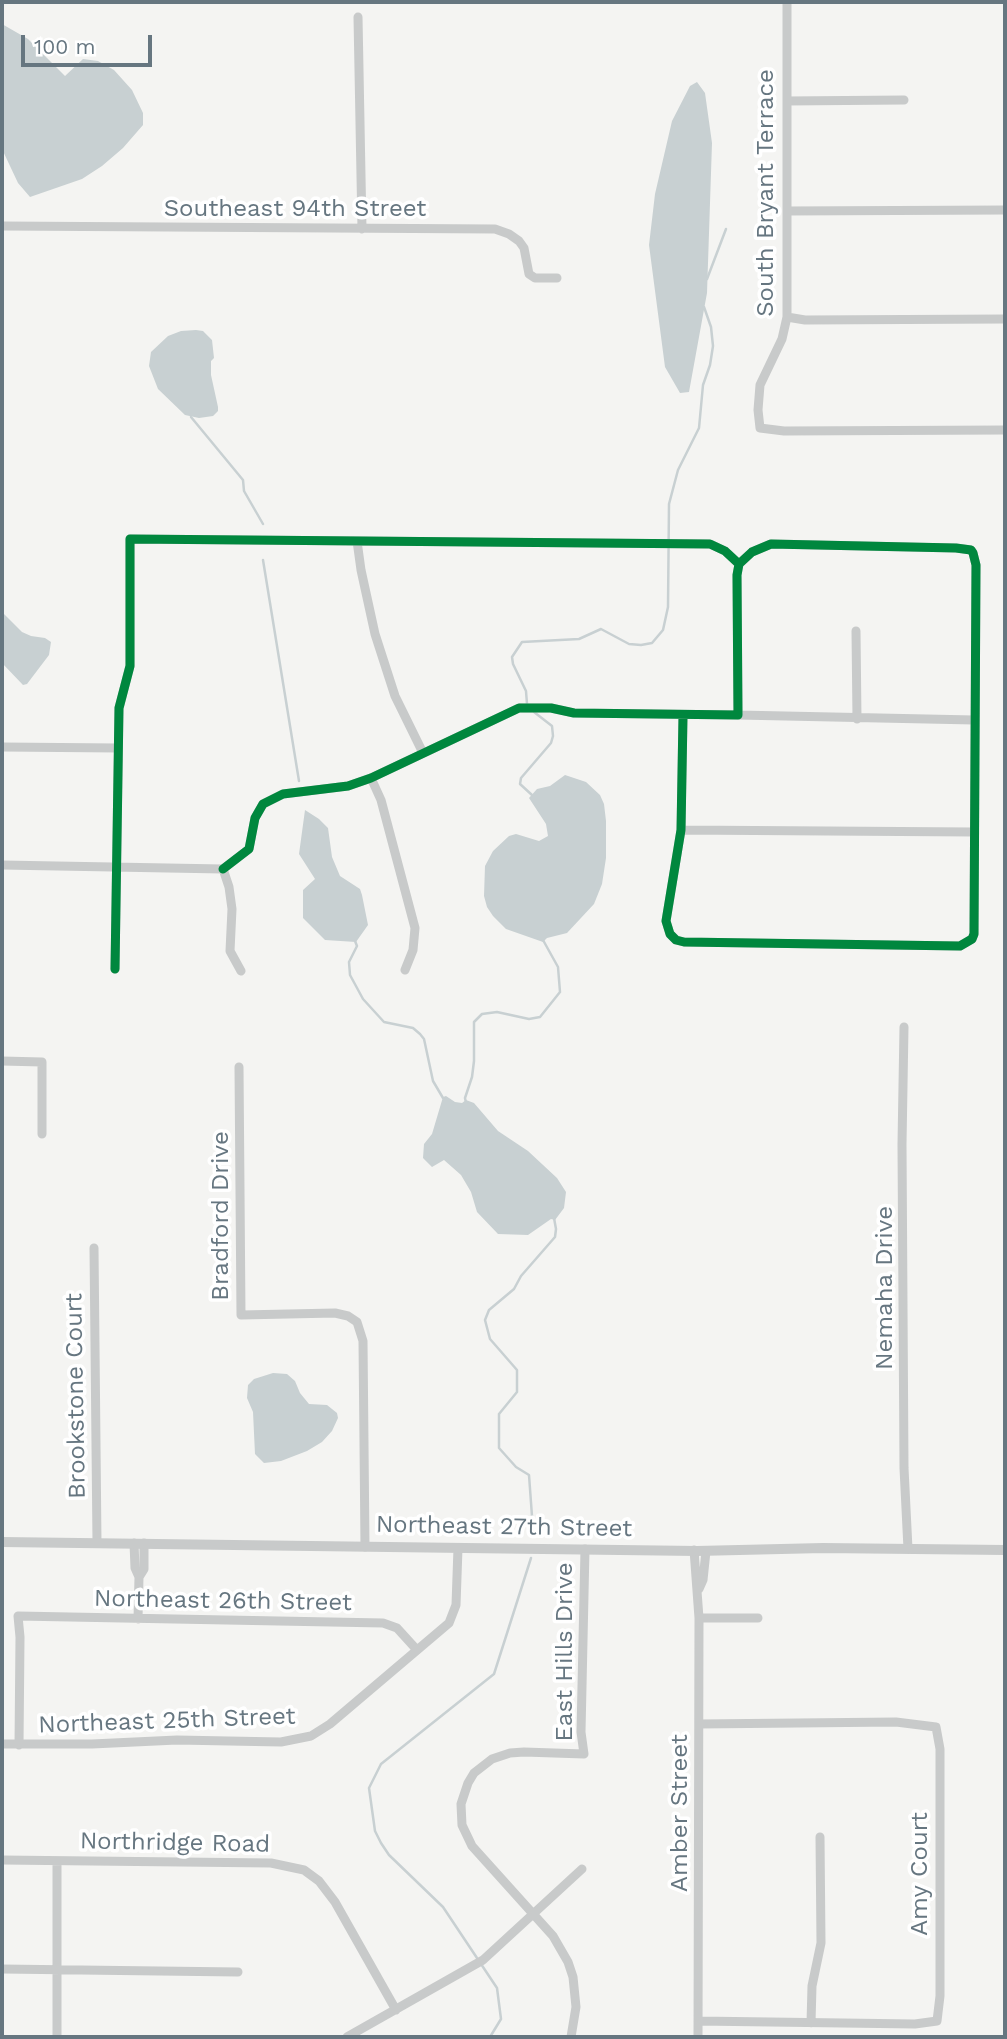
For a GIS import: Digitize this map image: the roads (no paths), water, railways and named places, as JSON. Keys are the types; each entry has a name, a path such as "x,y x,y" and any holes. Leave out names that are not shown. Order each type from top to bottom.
{"street":[{"name":"South Bryant Terrace","path":"787,2 787,317 782,339 760,385 760,428 1005,430"},
{"path":"358,17 362,229"},
{"path":"787,101 904,100"},
{"path":"787,211 1005,211"},
{"name":"Southeast 94th Street","path":"2,226 495,229 519,241 524,248 528,274 535,278 557,278"},
{"path":"787,317 817,320 1005,319"},
{"path":"115,970 119,708 130,666 130,539 710,544 725,551 739,564"},
{"path":"358,541 361,570 375,634 395,696 423,753"},
{"path":"683,716 681,830 667,921 670,934 676,940 960,946 972,939 976,565 971,550 771,544 752,552 739,564 737,575 738,715"},
{"path":"856,631 857,719"},
{"path":"2,865 223,869 249,849 255,818 262,804 283,794 348,786 371,778 519,708 551,708 574,713 683,716 974,720"},
{"path":"2,747 118,748"},
{"path":"371,778 381,800 415,928 413,950 405,970"},
{"path":"681,830 973,832"},
{"path":"223,869 232,909 230,951 241,971"},
{"name":"Nemaha Drive","path":"904,1027 904,1468 908,1549"},
{"path":"2,1060 43,1062 42,1134"},
{"name":"Bradford Drive","path":"239,1067 241,1315 335,1313 348,1316 357,1322 363,1341 365,1546"},
{"name":"Brookstone Court","path":"94,1248 97,1543"},
{"name":"Northeast 27th Street","path":"2,1542 700,1551 1005,1550"},
{"path":"138,1619 139,1577 135,1568 139,1543"},
{"name":"Northeast 25th Street","path":"2,1744 288,1741 310,1736 330,1724 449,1623 454,1614 458,1548"},
{"name":"East Hills Drive","path":"571,2037 576,2007 573,1977 562,1951 534,1914 472,1846 462,1825 461,1804 474,1773 492,1759 524,1752 584,1754 581,1732 585,1549"},
{"name":"Amber Street","path":"698,2037 699,1589 695,1580 700,1551"},
{"name":"Northeast 26th Street","path":"19,1745 18,1616 383,1623 397,1628 417,1650"},
{"path":"699,1618 758,1618"},
{"name":"Amy Court","path":"699,1724 896,1722 936,1727 940,1749 940,1996 937,2021 915,2024 811,2022"},
{"path":"698,2021 811,2022 812,1986 821,1943 820,1837"},
{"name":"Northridge Road","path":"2,1860 271,1863 304,1870 319,1881 335,1902 396,2010"},
{"path":"57,1861 57,2037"},
{"path":"347,2037 470,1969 492,1953 582,1869"},
{"path":"2,1969 237,1972"}],"waterway":[{"path":"707,279 726,229"},
{"path":"527,704 526,691 512,657 522,642 579,639 601,629 629,644 641,645 652,643 663,630 668,607 669,504 678,470 699,428 703,385 713,346 711,327 704,307"},
{"path":"191,417 243,480 244,491 263,524"},
{"path":"263,560 299,781"},
{"path":"532,795 520,784 521,778 551,743 553,736 552,726 534,712"},
{"path":"466,1103 474,1061 474,1022 482,1014 497,1012 529,1019 540,1017 560,992 558,967 543,940"},
{"path":"355,941 357,946 349,962 350,975 363,999 384,1022 413,1028 420,1034 424,1039 433,1081 443,1098"},
{"path":"533,1530 529,1475 516,1467 499,1448 499,1414 517,1392 517,1370 490,1339 485,1320 489,1310 514,1289 521,1276 555,1237 554,1218"},
{"path":"490,2037 501,2019 497,1988 443,1907 389,1855 381,1843 375,1831 369,1788 381,1764 494,1674 531,1558"}]}
